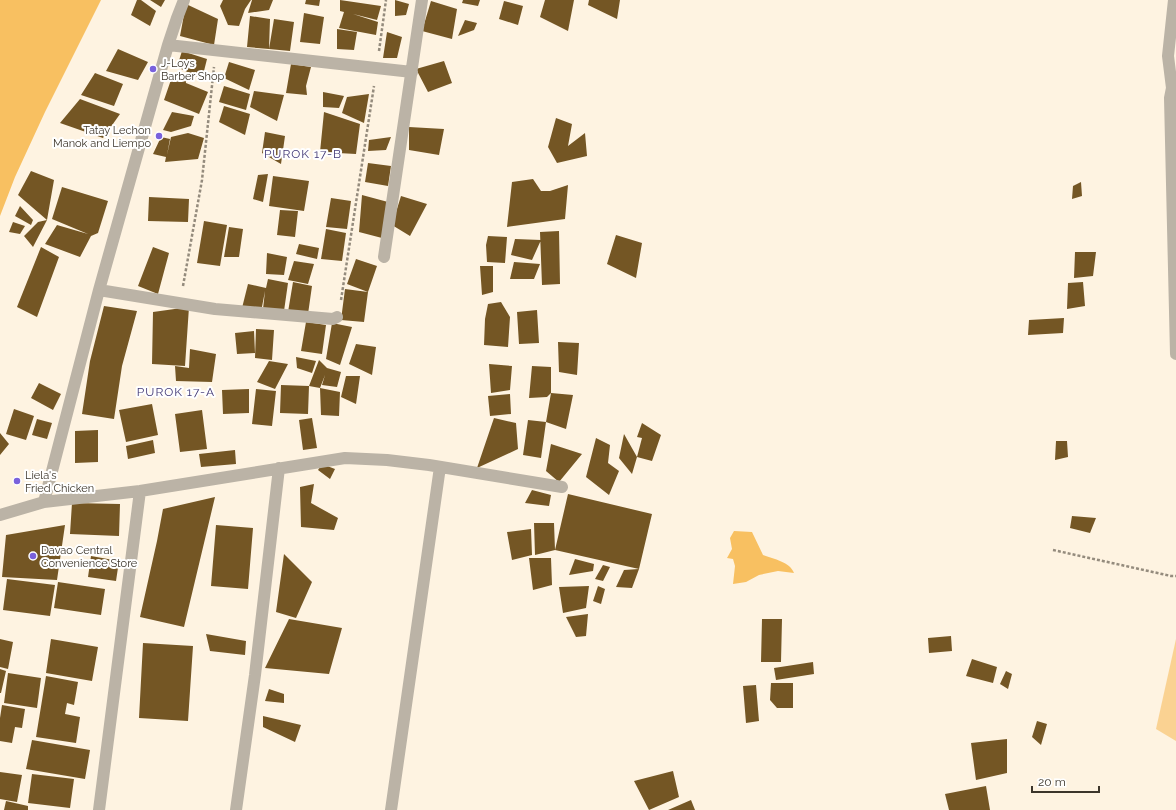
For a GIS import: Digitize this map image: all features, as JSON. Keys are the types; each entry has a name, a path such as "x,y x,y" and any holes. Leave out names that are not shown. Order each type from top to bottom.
{"street":[{"path":"44,502 99,290 168,45 184,0"},
{"path":"384,257 422,0"},
{"path":"1174,0 1168,56 1172,88 1170,98 1176,354"},
{"path":"168,45 412,72"},
{"path":"99,290 215,309 333,319 337,317"},
{"path":"0,515 44,502 140,491 345,458 387,460 440,467 562,487"},
{"path":"391,810 440,467"},
{"path":"236,810 255,675 279,468"},
{"path":"99,810 140,491"}],"path":[{"path":"337,317 340,306 386,0"},
{"path":"179,303 202,180 216,51"},
{"path":"1053,550 1176,576"}],"shaded area":[{"path":"0,0 101,0 45,112 15,177 0,216"},
{"path":"734,531 752,532 763,555 789,566 794,573 778,571 759,575 746,582 733,584 735,566 733,559 727,558 732,549 730,538"},
{"path":"1176,639 1176,741 1156,729"}],"building":[{"path":"137,0 141,0 156,11 150,26 131,15"},
{"path":"150,0 165,0 161,7"},
{"path":"223,0 251,0 245,9 239,26 228,25 220,6"},
{"path":"252,0 273,0 269,10 248,13"},
{"path":"306,0 320,0 319,6 305,4"},
{"path":"340,0 381,6 377,20 353,14 378,22 376,35 339,28 344,12 340,11"},
{"path":"395,0 409,4 406,15 395,16"},
{"path":"463,0 480,0 478,6 462,3"},
{"path":"545,0 574,0 568,31 540,17"},
{"path":"589,0 620,0 617,19 588,5"},
{"path":"431,1 457,9 452,39 422,31"},
{"path":"504,1 523,6 518,25 499,19"},
{"path":"186,4 218,19 214,45 180,36"},
{"path":"304,13 324,17 320,44 300,42"},
{"path":"250,16 270,19 269,49 247,47"},
{"path":"274,19 294,22 290,51 269,49"},
{"path":"465,20 477,23 474,30 458,36"},
{"path":"337,29 357,32 354,50 337,49"},
{"path":"387,32 402,37 397,58 383,58"},
{"path":"118,49 148,62 138,80 106,71"},
{"path":"182,51 207,59 202,79 177,67"},
{"path":"444,61 452,83 428,92 416,69"},
{"path":"229,62 255,70 249,90 224,78"},
{"path":"291,64 311,67 306,86 307,95 286,93"},
{"path":"95,73 123,84 114,106 81,95"},
{"path":"173,74 185,74 186,83 208,92 199,114 164,100"},
{"path":"224,86 250,94 246,110 219,102"},
{"path":"254,91 284,95 277,121 250,107"},
{"path":"323,92 344,96 339,108 323,107"},
{"path":"369,94 364,123 342,113 347,97"},
{"path":"80,99 120,114 103,138 60,123"},
{"path":"224,106 250,114 245,135 219,122"},
{"path":"172,112 194,116 191,126 171,132 163,130"},
{"path":"324,112 360,124 356,154 320,152"},
{"path":"556,118 572,124 568,146 585,133 587,156 557,163 548,147"},
{"path":"409,127 444,129 439,155 409,150"},
{"path":"265,132 285,136 281,164 262,153"},
{"path":"188,133 204,138 198,159 165,162 166,157 153,154 161,137 170,139 167,155 171,137"},
{"path":"391,137 386,150 368,151 369,140"},
{"path":"368,163 391,166 388,186 365,182"},
{"path":"31,171 54,180 47,220 18,195"},
{"path":"268,174 263,202 253,199 258,175"},
{"path":"273,176 309,181 304,211 269,206"},
{"path":"533,179 541,191 550,191 568,185 565,219 507,227 512,182"},
{"path":"1081,182 1082,196 1072,199 1073,186"},
{"path":"62,187 108,201 98,233 91,236 80,257 45,244 57,225 88,234 52,219"},
{"path":"362,195 388,202 382,238 359,232"},
{"path":"401,196 427,204 410,236 392,225"},
{"path":"149,197 189,199 188,222 148,221"},
{"path":"331,198 351,201 347,229 326,227"},
{"path":"20,206 33,220 31,225 15,216"},
{"path":"280,210 298,211 295,237 277,235"},
{"path":"47,220 33,247 24,236 38,222"},
{"path":"204,221 227,225 220,266 197,263"},
{"path":"13,222 25,226 20,234 9,232"},
{"path":"229,227 243,229 239,257 224,257"},
{"path":"326,229 346,233 342,261 321,259"},
{"path":"559,231 560,284 542,285 540,232"},
{"path":"616,235 642,243 636,278 607,264"},
{"path":"488,236 507,237 505,263 487,262 486,245"},
{"path":"515,239 541,240 532,260 511,255"},
{"path":"299,244 319,248 317,259 296,254"},
{"path":"41,247 59,257 37,317 17,307"},
{"path":"153,247 169,253 158,294 138,286"},
{"path":"1075,252 1096,252 1093,276 1074,278"},
{"path":"267,253 287,257 284,275 266,274"},
{"path":"356,259 377,266 368,292 347,284"},
{"path":"294,261 314,264 308,284 288,280"},
{"path":"514,262 540,264 534,279 510,279"},
{"path":"480,266 493,266 493,292 482,295"},
{"path":"268,279 288,283 284,311 263,309 265,291 261,312 242,308 248,284 266,288"},
{"path":"293,282 312,286 308,314 288,312"},
{"path":"1083,282 1085,306 1067,309 1068,283"},
{"path":"345,289 368,292 364,322 341,320"},
{"path":"501,302 510,317 508,347 484,345 485,319 488,304"},
{"path":"104,306 137,311 122,366 114,419 82,414 90,361"},
{"path":"189,307 185,366 152,364 153,312"},
{"path":"537,310 539,343 519,344 517,312"},
{"path":"1064,318 1063,333 1028,335 1029,320"},
{"path":"306,322 326,325 322,354 301,351"},
{"path":"332,323 352,327 340,365 326,359"},
{"path":"256,329 274,330 272,360 255,358"},
{"path":"254,331 255,353 237,354 235,333"},
{"path":"558,342 579,343 577,375 559,372"},
{"path":"356,344 376,347 372,375 349,364"},
{"path":"190,349 216,354 212,382 176,381 175,366 189,368"},
{"path":"296,357 316,361 312,373 297,368"},
{"path":"319,360 327,368 341,372 337,387 322,385 325,375 320,388 309,386"},
{"path":"269,361 288,364 275,389 257,382"},
{"path":"489,364 512,366 510,390 491,393"},
{"path":"532,366 551,367 551,393 547,397 529,398"},
{"path":"346,376 360,376 356,404 341,397"},
{"path":"39,383 61,394 53,410 31,398"},
{"path":"281,385 309,386 308,414 280,413"},
{"path":"320,388 340,392 339,416 321,415"},
{"path":"249,389 249,413 223,414 222,390"},
{"path":"256,389 276,391 272,426 252,424"},
{"path":"551,393 573,395 566,429 546,422"},
{"path":"510,394 511,414 490,416 488,396"},
{"path":"152,404 158,435 126,442 119,410"},
{"path":"14,409 34,416 26,440 6,434"},
{"path":"202,410 207,449 180,452 175,414"},
{"path":"312,418 317,448 303,450 299,420"},
{"path":"494,418 516,423 518,449 477,468"},
{"path":"37,419 52,423 47,439 32,435"},
{"path":"528,420 546,422 541,458 523,455"},
{"path":"642,423 661,435 652,461 637,457 642,438 637,437"},
{"path":"98,430 98,462 75,463 75,431"},
{"path":"0,433 9,444 0,455"},
{"path":"624,434 637,457 632,474 619,458"},
{"path":"596,438 610,445 608,463 619,471 609,495 586,477"},
{"path":"153,440 155,453 128,459 126,446"},
{"path":"1056,441 1067,441 1068,457 1055,460"},
{"path":"551,444 582,454 559,482 546,471"},
{"path":"235,450 236,464 201,467 199,454"},
{"path":"322,464 335,469 330,479 318,470"},
{"path":"314,484 311,503 338,518 334,530 301,527 300,487"},
{"path":"532,490 551,495 549,506 525,503"},
{"path":"568,494 652,514 639,569 555,550"},
{"path":"215,497 184,627 140,617 163,509"},
{"path":"72,503 120,504 119,536 70,534"},
{"path":"1072,516 1096,518 1090,533 1070,528"},
{"path":"534,523 554,523 555,550 535,555"},
{"name":"Davao Central Convenience Store","path":"65,525 57,580 2,577 6,535"},
{"path":"216,525 253,528 248,589 211,586"},
{"path":"531,529 532,555 512,560 507,532"},
{"path":"284,554 312,582 296,618 276,612"},
{"path":"91,556 119,561 116,581 88,577"},
{"path":"529,558 551,558 552,585 533,590"},
{"path":"575,559 594,564 593,571 569,575"},
{"path":"603,565 610,567 603,581 595,579"},
{"path":"639,569 632,588 616,587 624,570"},
{"path":"7,579 55,585 50,616 3,610"},
{"path":"58,582 105,589 101,615 54,608"},
{"path":"589,586 586,608 563,613 559,587"},
{"path":"598,586 605,589 601,604 593,601"},
{"path":"588,614 586,636 576,637 566,617"},
{"path":"289,619 342,628 329,674 265,668"},
{"path":"762,619 782,619 781,662 761,662"},
{"path":"206,634 246,641 245,655 210,651"},
{"path":"951,636 952,651 929,653 928,638"},
{"path":"0,639 13,642 8,669 0,667"},
{"path":"51,639 98,647 92,681 46,673"},
{"path":"143,643 193,646 188,721 139,718"},
{"path":"972,659 997,667 993,683 966,676"},
{"path":"813,662 814,674 776,680 774,668"},
{"path":"0,669 6,671 1,693 0,693"},
{"path":"1006,671 1012,674 1008,689 1000,684"},
{"path":"8,673 41,678 37,708 4,703"},
{"path":"46,676 78,682 74,705 67,703 65,714 80,717 76,743 36,737"},
{"path":"771,683 793,683 793,708 777,708 770,700"},
{"path":"756,685 759,721 746,723 743,686"},
{"path":"269,689 284,694 284,703 265,701"},
{"path":"2,705 25,709 22,728 15,727 12,743 0,741 0,718"},
{"path":"263,716 301,725 295,742 263,727"},
{"path":"1037,721 1047,724 1041,745 1032,737"},
{"path":"1007,739 1007,773 976,780 971,743"},
{"path":"32,740 90,750 85,779 26,769"},
{"path":"673,771 679,797 649,810 634,781"},
{"path":"0,772 22,775 17,802 0,799"},
{"path":"32,774 74,779 70,808 28,803"},
{"path":"986,786 990,810 949,810 945,794"},
{"path":"691,800 695,810 668,810"},
{"path":"6,801 28,806 28,810 4,810"}],"place":[{"name":"J-Loys Barber Shop","path":"153,69"},
{"name":"Tatay Lechon Manok and Liempo","path":"159,136"},
{"name":"Liela's Fried Chicken","path":"17,481"},
{"name":"Davao Central Convenience Store","path":"33,556"}],"district":[{"name":"PUROK 17-B","path":"303,154"},
{"name":"PUROK 17-A","path":"176,392"}]}
